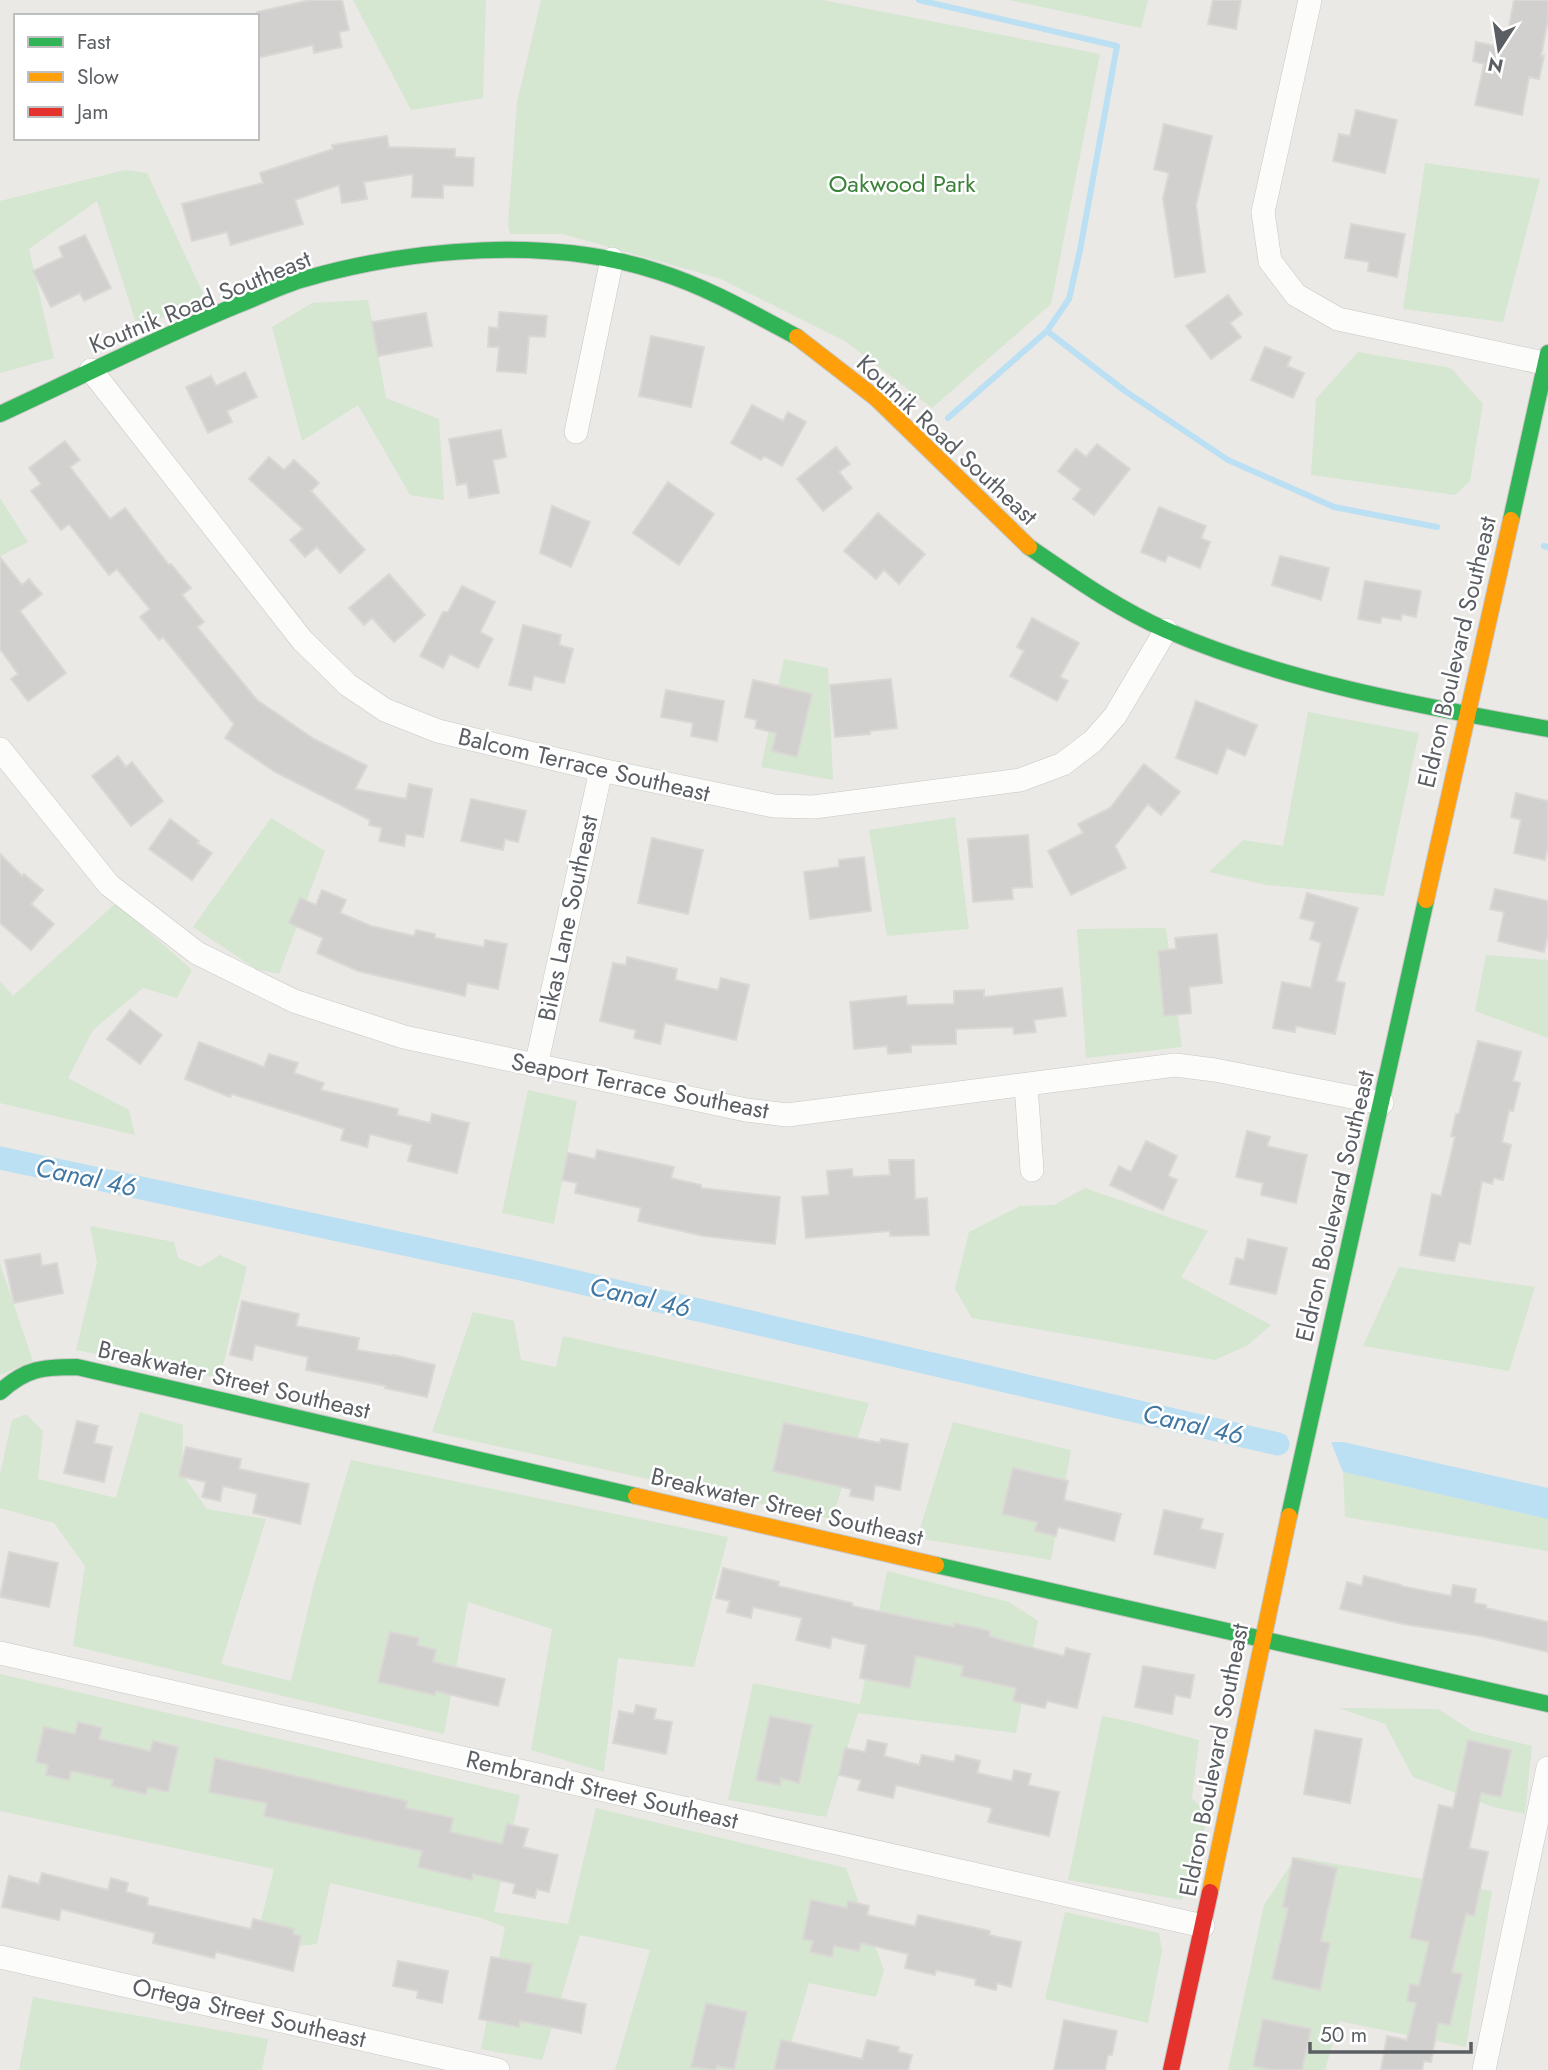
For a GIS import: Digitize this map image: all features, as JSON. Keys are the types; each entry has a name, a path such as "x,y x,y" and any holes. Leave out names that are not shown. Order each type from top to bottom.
{"street":[{"path":"1310,0 1263,212 1270,261 1296,295 1338,319 1547,360"},
{"name":"Koutnik Road Southeast","path":"0,414 205,318 303,279 382,261 472,250 547,250 612,259 660,272 729,301 802,341 877,399 1025,544 1105,599 1166,631 1288,674 1466,714 1548,729"},
{"path":"576,432 612,259"},
{"name":"Eldron Boulevard Southeast","path":"1171,2070 1261,1640 1547,360"},
{"name":"Balcom Terrace Southeast","path":"91,370 302,640 348,685 385,710 438,732 601,771 774,806 814,807 1020,780 1063,764 1093,741 1115,716 1166,631"},
{"name":"Seaport Terrace Southeast","path":"0,748 109,885 197,953 307,1005 404,1037 746,1110 787,1115 1175,1065 1215,1070 1382,1103"},
{"name":"Bikas Lane Southeast","path":"536,1066 601,771"},
{"path":"1026,1085 1032,1170"},
{"name":"Breakwater Street Southeast","path":"0,1392 16,1377 40,1367 77,1367 1548,1704"},
{"name":"Rembrandt Street Southeast","path":"0,1653 1203,1926"},
{"path":"1484,2070 1548,1768"},
{"name":"Ortega Street Southeast","path":"0,1957 498,2070"}],"green space":[{"path":"353,0 486,0 483,98 411,110"},
{"name":"Oakwood Park","path":"541,0 822,0 1100,54 1051,304 932,408 845,341 721,279 563,234 510,234 508,224 517,102"},
{"path":"1009,0 1148,0 1141,28"},
{"path":"1425,163 1540,179 1503,322 1403,309"},
{"path":"125,170 147,173 207,302 137,326 97,201 29,249 54,358 0,373 0,201"},
{"path":"368,300 386,398 439,419 444,500 410,495 358,405 302,441 272,327 312,303"},
{"path":"1358,352 1451,368 1483,404 1470,481 1455,495 1311,475 1316,399"},
{"path":"0,498 28,542 0,556"},
{"path":"784,659 828,668 833,780 761,767"},
{"path":"1308,712 1419,733 1384,896 1267,885 1209,872 1243,840 1283,846"},
{"path":"955,817 969,929 887,936 869,830"},
{"path":"271,818 325,851 279,974 256,969 193,927"},
{"path":"116,903 192,970 177,998 143,988 93,1030 68,1078 129,1110 135,1135 0,1103 0,981 13,996"},
{"path":"1166,928 1182,1047 1086,1058 1077,929"},
{"path":"1486,955 1548,960 1548,1038 1475,1011"},
{"path":"528,1090 577,1101 554,1224 502,1213"},
{"path":"1085,1188 1208,1231 1181,1277 1271,1325 1248,1345 1215,1360 972,1318 955,1289 969,1232 1020,1206 1054,1205"},
{"path":"90,1226 174,1242 178,1258 200,1267 220,1255 247,1267 220,1378 76,1350 97,1263"},
{"path":"0,1264 33,1361 0,1375"},
{"path":"1399,1267 1535,1287 1509,1371 1363,1346"},
{"path":"473,1312 514,1321 521,1360 556,1367 563,1336 869,1403 832,1519 432,1432"},
{"path":"140,1412 183,1425 182,1474 207,1509 266,1519 221,1664 291,1681 314,1584 351,1460 728,1537 694,1667 618,1658 604,1772 531,1750 552,1629 468,1602 444,1734 73,1646 85,1566 54,1523 0,1508 0,1474 12,1420 26,1414 43,1431 38,1479 116,1498"},
{"path":"953,1422 1071,1450 1051,1560 917,1538"},
{"path":"1343,1472 1548,1519 1548,1551 1345,1517"},
{"path":"887,1571 1009,1602 1038,1621 1016,1733 858,1713 826,1817 728,1800 753,1683 860,1704"},
{"path":"0,1674 520,1795 494,1912 568,1924 596,1808 846,1868 884,1970 876,1997 809,1983 783,2070 615,2070 650,1950 580,1935 542,2060 481,2049 505,1927 481,1918 330,1883 317,1944 274,1949 259,1928 274,1869 0,1811"},
{"path":"1339,1708 1438,1709 1472,1731 1532,1746 1525,1814 1493,1807 1413,1777 1385,1724"},
{"path":"1102,1716 1199,1740 1192,1798 1209,1815 1182,1900 1068,1880"},
{"path":"1296,1857 1492,1891 1466,2047 1339,2021 1325,2070 1228,2070 1264,1905"},
{"path":"1065,1912 1159,1933 1162,1951 1148,2023 1045,1999"},
{"path":"33,1997 268,2039 262,2070 19,2070"}],"water":[{"path":"1331,1442 1343,1442 1548,1488 1548,1519 1343,1472"}],"building":[{"path":"310,0 342,0 349,30 339,32 342,47 314,53 313,45 259,58 257,12"},
{"path":"1213,0 1241,0 1236,29 1208,24"},
{"path":"1514,0 1548,0 1548,19 1541,56 1544,56 1539,79 1529,77 1522,115 1475,105 1484,64 1473,61 1476,42 1505,48"},
{"path":"1356,110 1397,120 1385,173 1333,161 1339,134 1350,136"},
{"path":"1164,124 1212,136 1196,205 1205,272 1175,277 1163,198 1169,173 1154,169"},
{"path":"387,136 389,147 455,149 455,157 474,158 473,186 443,185 443,198 412,197 413,174 364,182 367,199 342,203 339,185 295,200 303,224 231,245 227,232 192,241 182,204 263,183 260,173 333,149 332,145"},
{"path":"1351,224 1405,234 1397,277 1368,271 1369,262 1345,258"},
{"path":"85,235 111,288 84,301 80,293 51,307 33,271 63,257 59,247"},
{"path":"1228,295 1242,314 1230,323 1241,337 1211,359 1186,326"},
{"path":"499,312 547,316 545,337 529,336 526,373 497,371 499,347 488,347 489,327 498,328"},
{"path":"426,313 432,346 378,356 372,322"},
{"path":"651,336 704,347 691,407 639,396"},
{"path":"1265,347 1291,357 1287,366 1304,373 1293,398 1251,380"},
{"path":"245,372 257,397 227,411 232,422 208,433 186,387 211,376 216,386"},
{"path":"752,405 783,421 788,412 806,422 782,466 764,456 761,460 731,443"},
{"path":"501,430 506,457 493,460 499,493 469,498 467,483 457,485 449,439"},
{"path":"65,441 80,460 70,467 110,519 125,508 169,565 171,564 191,588 182,595 204,622 197,627 257,700 314,739 367,766 355,789 406,799 409,784 432,789 423,837 406,834 404,846 379,841 382,828 369,825 370,820 275,772 225,738 234,724 163,637 159,640 140,617 150,609 117,569 109,575 69,524 61,530 31,491 41,484 29,468"},
{"path":"1097,444 1130,469 1094,515 1073,499 1081,489 1058,471 1076,449 1086,457"},
{"path":"836,447 850,464 839,472 852,488 823,511 797,479"},
{"path":"269,457 284,470 294,460 319,483 311,491 365,550 340,573 317,547 305,557 290,540 303,529 249,479"},
{"path":"668,482 714,514 679,565 633,533"},
{"path":"552,506 590,522 571,567 540,553"},
{"path":"1159,507 1206,526 1201,538 1210,542 1200,568 1168,555 1165,562 1141,552"},
{"path":"878,513 925,554 899,584 884,570 876,579 844,551"},
{"path":"1280,556 1329,568 1321,600 1272,585"},
{"path":"0,557 22,585 29,579 42,594 20,611 66,673 28,701 11,679 18,674 0,649"},
{"path":"389,574 425,615 394,642 372,618 364,625 349,608"},
{"path":"1365,581 1421,591 1416,617 1402,614 1401,620 1382,617 1380,623 1358,619"},
{"path":"462,586 495,602 480,632 493,639 478,668 450,654 443,668 420,656 443,612 448,612"},
{"path":"1032,618 1079,643 1060,677 1068,681 1057,701 1010,676 1024,651 1017,647"},
{"path":"523,625 561,635 559,645 573,649 564,683 534,676 531,690 509,685"},
{"path":"891,679 897,728 835,737 830,685"},
{"path":"753,680 812,694 797,757 772,751 776,733 755,728 757,720 745,717"},
{"path":"666,690 724,701 717,741 691,736 693,723 661,717"},
{"path":"1196,701 1257,725 1245,756 1227,748 1217,774 1176,758"},
{"path":"118,756 126,767 132,762 163,801 131,826 92,776"},
{"path":"1144,764 1180,792 1161,815 1148,804 1115,846 1126,868 1071,895 1048,851 1083,833 1078,824 1110,808"},
{"path":"1516,793 1548,801 1548,846 1545,860 1514,853 1521,820 1511,817"},
{"path":"471,799 526,811 518,842 505,839 503,850 461,841"},
{"path":"170,819 212,853 192,880 149,849"},
{"path":"1028,835 1032,887 1012,888 1013,899 973,902 968,839"},
{"path":"652,838 703,850 688,914 638,903"},
{"path":"0,854 22,876 24,874 43,890 31,904 54,924 31,950 0,923"},
{"path":"864,857 871,911 810,919 804,872 839,867 839,860"},
{"path":"1495,889 1548,901 1548,934 1544,952 1498,941 1504,912 1490,909"},
{"path":"322,890 346,900 340,913 371,926 414,936 416,930 435,934 435,938 484,947 485,940 507,944 498,989 467,983 465,996 358,971 317,953 323,938 289,923 300,898 316,905"},
{"path":"1307,893 1358,908 1336,981 1345,983 1335,1034 1296,1026 1295,1032 1273,1028 1282,982 1311,988 1321,943 1310,939 1315,922 1300,918"},
{"path":"1217,934 1222,983 1189,987 1191,1013 1164,1016 1158,951 1176,949 1175,938"},
{"path":"627,957 677,969 675,980 718,990 721,978 749,985 736,1040 665,1023 660,1044 634,1038 636,1030 600,1021 613,963 626,965"},
{"path":"1062,988 1066,1016 1034,1020 1036,1032 1014,1034 1013,1027 956,1029 956,1044 911,1045 911,1052 888,1054 887,1046 854,1049 850,1002 906,996 907,1005 954,1004 954,991 984,990 984,997"},
{"path":"130,1010 162,1035 140,1064 107,1039"},
{"path":"1478,1041 1521,1052 1513,1081 1520,1083 1513,1111 1509,1110 1502,1142 1511,1145 1503,1180 1494,1178 1492,1184 1482,1181 1470,1244 1459,1242 1454,1261 1420,1255 1432,1194 1441,1196 1455,1137 1451,1136 1456,1114 1459,1114"},
{"path":"199,1042 264,1067 269,1054 298,1063 294,1073 324,1083 321,1090 398,1109 397,1115 430,1123 432,1114 469,1123 457,1173 408,1161 412,1145 370,1134 367,1147 341,1140 344,1129 232,1094 230,1097 185,1079"},
{"path":"1247,1131 1270,1137 1267,1146 1307,1155 1296,1203 1261,1195 1263,1183 1236,1177"},
{"path":"1146,1141 1177,1156 1168,1176 1177,1180 1163,1210 1110,1185 1119,1166 1131,1172"},
{"path":"597,1150 674,1167 671,1178 701,1185 701,1188 780,1197 775,1244 704,1236 638,1221 641,1208 575,1193 577,1183 562,1180 568,1153 595,1159"},
{"path":"889,1160 914,1160 915,1199 927,1198 929,1235 890,1236 890,1231 806,1238 802,1197 829,1195 827,1171 852,1169 853,1177 890,1175"},
{"path":"1248,1239 1287,1248 1276,1294 1230,1284 1236,1258 1244,1260"},
{"path":"40,1254 42,1266 57,1263 63,1293 14,1303 5,1260"},
{"path":"242,1301 299,1314 296,1326 359,1338 357,1350 435,1365 427,1397 306,1370 308,1357 255,1345 252,1360 230,1355"},
{"path":"77,1421 98,1426 94,1443 112,1447 104,1482 64,1473"},
{"path":"784,1423 880,1443 881,1439 908,1444 900,1490 875,1485 873,1500 850,1496 851,1489 773,1471"},
{"path":"186,1447 241,1459 239,1469 309,1484 300,1524 253,1513 257,1494 223,1486 220,1501 202,1497 206,1482 179,1476"},
{"path":"1013,1468 1068,1481 1064,1500 1121,1514 1114,1541 1058,1527 1056,1536 1035,1531 1037,1522 1002,1514"},
{"path":"1164,1510 1203,1519 1200,1529 1223,1534 1215,1568 1154,1554"},
{"path":"9,1552 58,1563 49,1607 0,1597"},
{"path":"723,1568 779,1582 778,1586 852,1603 852,1606 954,1627 954,1623 990,1631 989,1636 1064,1656 1066,1648 1090,1654 1077,1708 1047,1701 1045,1708 1013,1701 1016,1688 961,1676 963,1666 916,1656 910,1688 860,1678 866,1645 832,1637 830,1648 796,1640 802,1618 753,1607 751,1618 727,1612 730,1601 716,1598"},
{"path":"1364,1576 1451,1596 1453,1585 1476,1589 1474,1603 1548,1622 1548,1652 1481,1636 1403,1624 1340,1609 1347,1582 1362,1586"},
{"path":"390,1632 419,1638 417,1645 436,1650 433,1662 505,1679 498,1706 436,1691 435,1695 378,1682"},
{"path":"1143,1666 1194,1675 1190,1698 1175,1695 1172,1714 1135,1707"},
{"path":"636,1705 656,1709 654,1719 672,1722 666,1754 613,1743 619,1711 634,1714"},
{"path":"770,1716 812,1725 799,1783 781,1778 780,1785 756,1780"},
{"path":"78,1722 102,1728 99,1739 150,1751 153,1741 178,1747 168,1792 148,1787 146,1794 111,1786 113,1780 71,1771 69,1780 46,1775 48,1765 36,1762 44,1727 75,1734"},
{"path":"1315,1730 1362,1739 1350,1803 1304,1794"},
{"path":"868,1740 887,1744 884,1756 919,1765 922,1755 954,1762 956,1755 980,1761 977,1773 1012,1781 1014,1770 1031,1774 1028,1785 1059,1792 1049,1836 988,1822 992,1808 896,1785 893,1798 858,1790 861,1780 839,1775 845,1748 865,1752"},
{"path":"1468,1740 1511,1750 1501,1797 1481,1793 1469,1848 1488,1852 1474,1916 1466,1914 1452,1972 1462,1974 1450,2025 1438,2023 1431,2062 1424,2061 1422,2070 1381,2070 1387,2036 1407,2040 1416,2003 1407,2001 1410,1984 1419,1986 1429,1942 1410,1938 1439,1805 1453,1808"},
{"path":"215,1758 407,1801 406,1808 453,1818 450,1832 502,1844 507,1824 528,1829 523,1847 558,1855 549,1892 537,1889 535,1898 513,1893 515,1884 473,1874 472,1880 418,1867 422,1851 264,1816 267,1803 209,1792"},
{"path":"1293,1858 1337,1868 1321,1941 1330,1943 1320,1990 1272,1979 1288,1908 1283,1907"},
{"path":"42,1873 108,1890 111,1878 128,1883 126,1892 148,1898 147,1905 251,1929 253,1919 294,1929 293,1934 301,1936 293,1971 216,1952 214,1958 153,1943 155,1933 61,1909 59,1920 2,1907 9,1876 39,1884"},
{"path":"811,1900 847,1908 848,1901 869,1906 867,1915 915,1926 918,1915 990,1931 989,1935 1021,1942 1011,1987 997,1983 996,1990 975,1985 976,1979 936,1970 935,1975 905,1968 908,1954 861,1943 859,1951 834,1946 832,1957 810,1952 813,1941 803,1939"},
{"path":"491,1957 532,1964 526,1992 586,2004 581,2033 520,2021 519,2027 479,2019"},
{"path":"398,1961 448,1971 442,2003 417,1998 418,1991 393,1986"},
{"path":"706,2003 747,2012 734,2069 717,2066 716,2070 691,2067"},
{"path":"1263,2019 1311,2029 1302,2070 1273,2070 1253,2066"},
{"path":"1064,2020 1117,2031 1112,2055 1108,2055 1105,2070 1054,2070"},
{"path":"781,2040 862,2059 867,2040 899,2047 898,2052 912,2055 908,2070 774,2070"}],"waterway":[{"path":"919,0 1117,46 1069,299 1047,331 948,418"},
{"path":"1047,331 1125,391 1228,460 1334,507 1437,527"},
{"path":"1544,546 1548,547"},
{"name":"Canal 46","path":"0,1158 521,1269 1278,1444"}],"traffic: fast":[{"path":"0,414 180,330 288,284 346,268 435,254 528,250 617,261 694,285 797,337"},
{"path":"1511,520 1548,353"},
{"path":"1029,547 1095,592 1130,612 1211,648 1258,664 1354,690 1548,729"},
{"path":"1289,1516 1426,900"},
{"path":"0,1392 18,1378 36,1370 77,1367 636,1496"},
{"path":"936,1565 1548,1704"}],"traffic: slow":[{"path":"797,337 877,399 1029,547"},
{"path":"1426,900 1511,520"},
{"path":"636,1496 936,1565"},
{"path":"1210,1892 1289,1516"}],"traffic: jam":[{"path":"1171,2070 1210,1892"}]}
